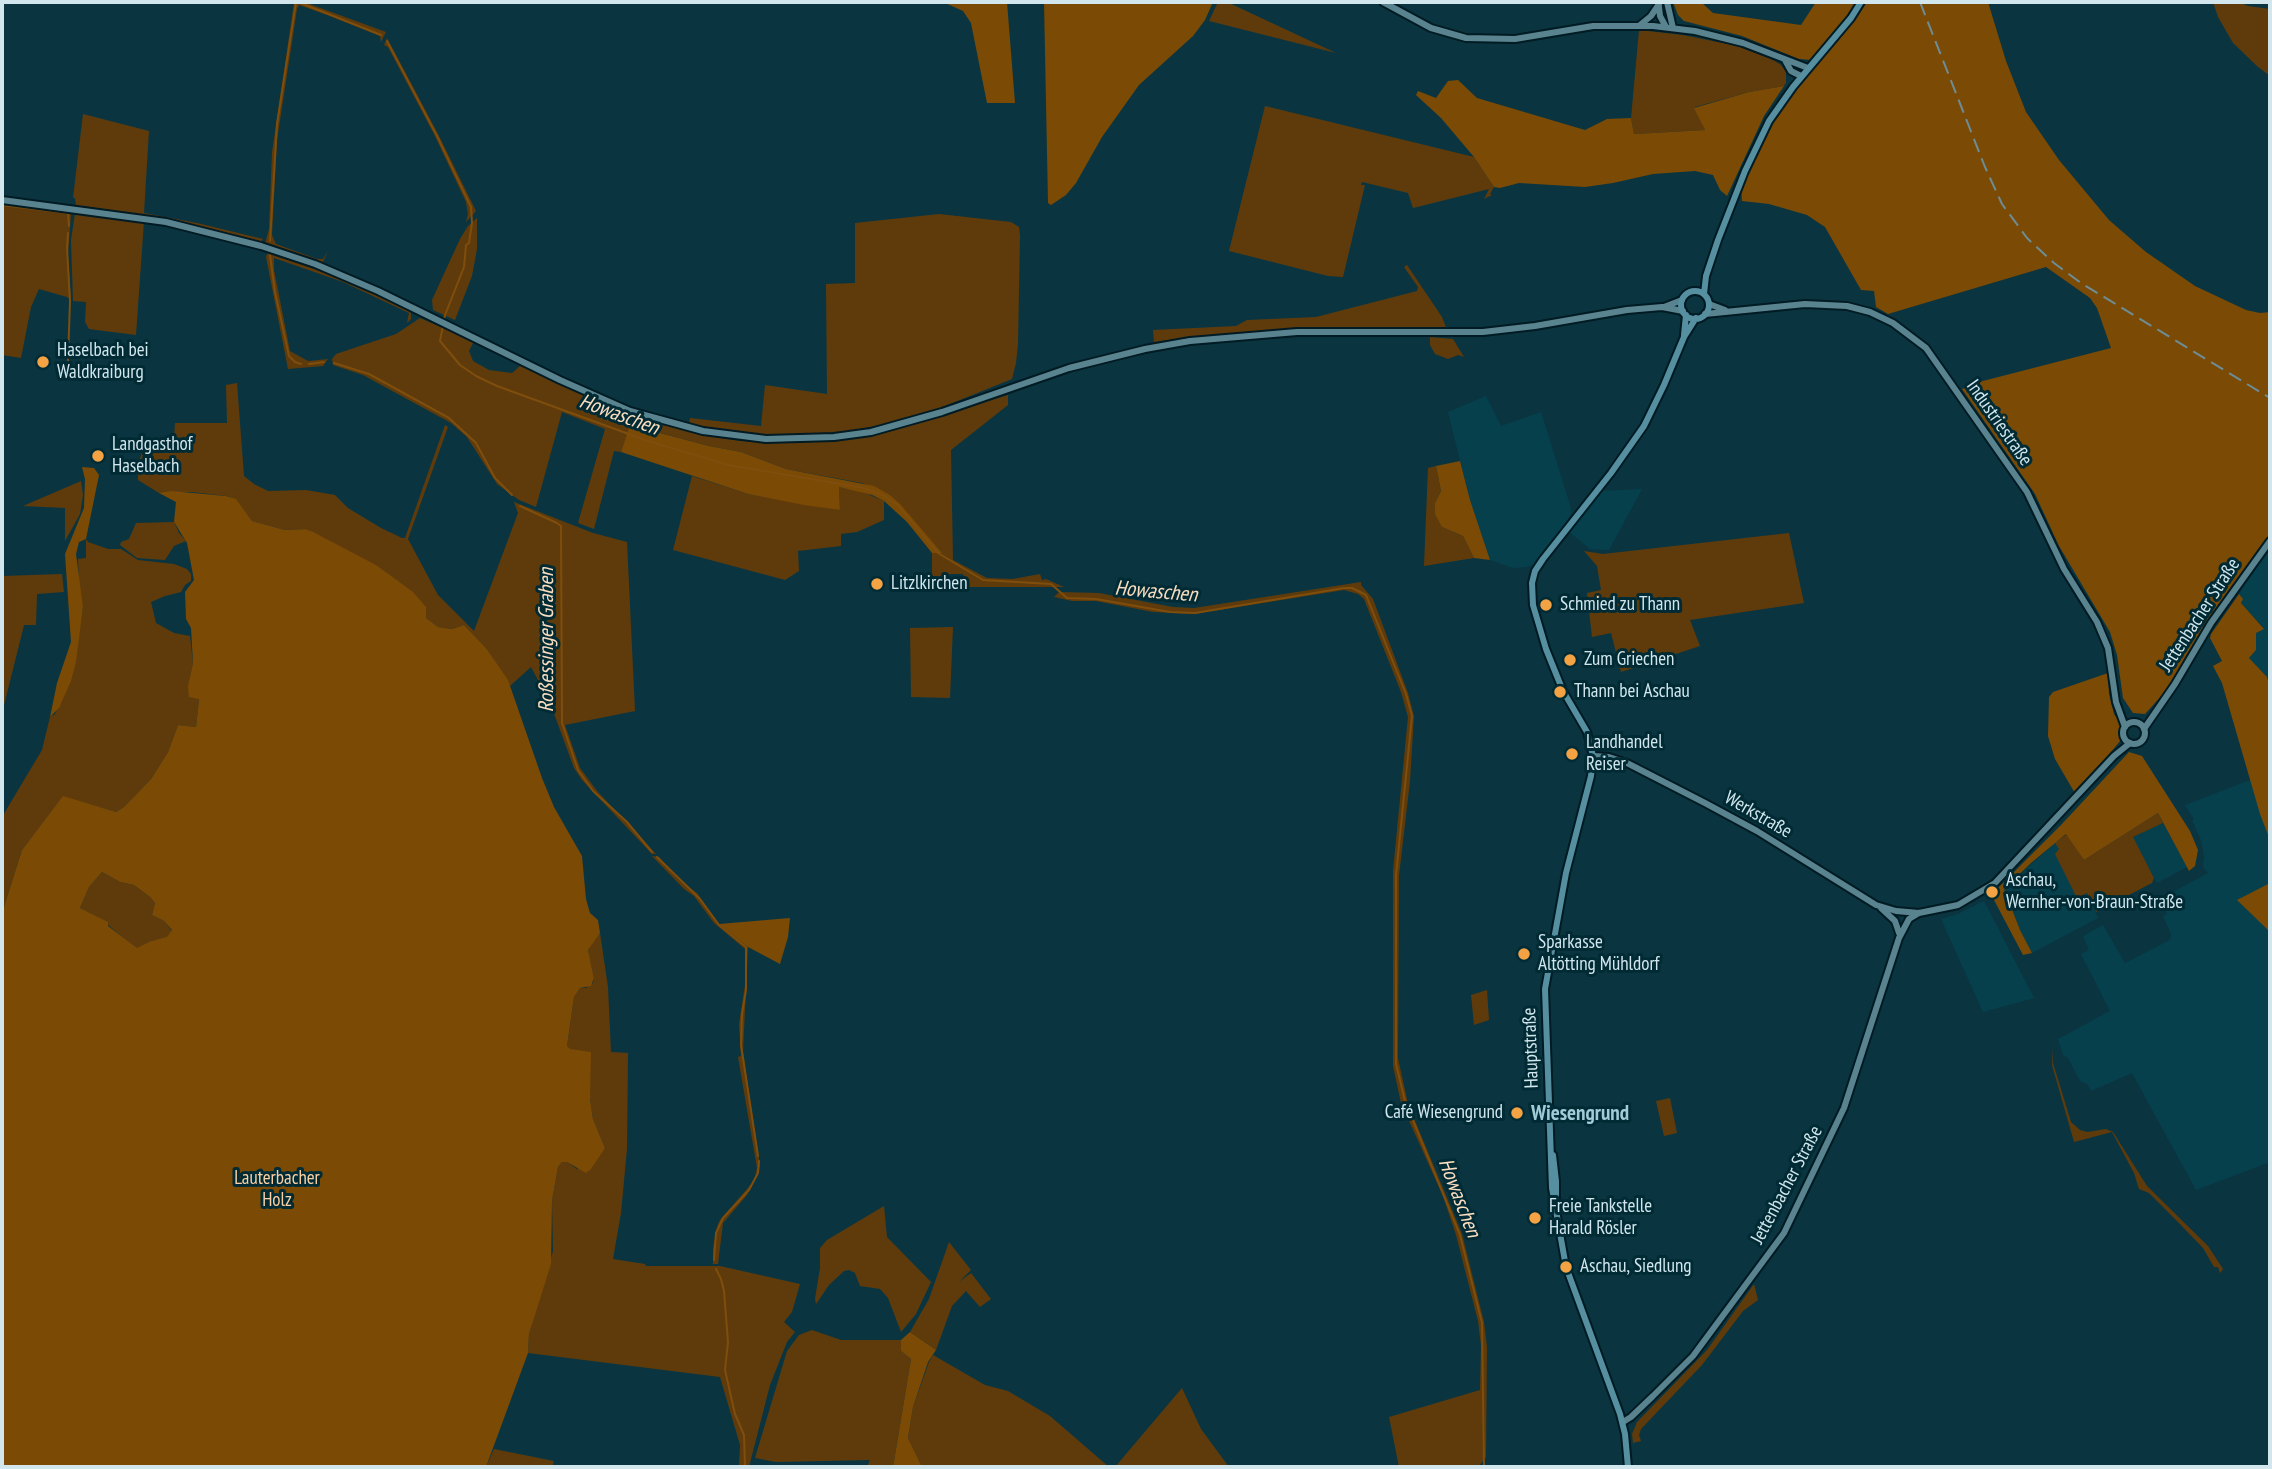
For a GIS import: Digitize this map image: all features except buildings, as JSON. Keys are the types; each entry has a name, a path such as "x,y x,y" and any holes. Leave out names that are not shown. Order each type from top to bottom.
{"main road":[{"path":"1593,756 1587,732 1563,691 1546,649 1533,606 1533,579 1543,559 1611,473 1641,430 1658,400 1684,337 1696,318 1705,314 1709,304 1704,294 1704,285 1709,266 1758,142 1769,121 1801,76 1851,18 1861,2"},
{"path":"1684,337 1685,313 1682,300 1699,284 1709,266"},
{"path":"1692,291 1704,294"},
{"path":"1685,313 1696,318"},
{"name":"Hauptstraße","path":"1593,756 1591,776 1573,841 1545,989 1552,1188 1563,1251 1569,1261 1572,1279 1623,1422 1628,1467"}],"street":[{"path":"1383,2 1430,28 1474,39 1515,39 1593,26 1670,27 1743,43 1785,60 1801,63 1808,68"},
{"path":"1640,25 1661,2"},
{"path":"1661,2 1660,16 1670,27"},
{"path":"1661,2 1670,27"},
{"path":"1785,60 1791,71 1793,87"},
{"path":"1791,71 1801,76"},
{"path":"2,200 139,218 242,240 315,264 378,290 560,380 641,415 703,431 789,439 845,436 908,423 1069,368 1190,341 1297,332 1483,332 1662,307 1682,300"},
{"name":"Industriestraße","path":"1709,304 1731,310"},
{"name":"Industriestraße","path":"1705,314 1805,304 1847,306 1870,312 1893,323 1926,348 2027,492 2064,569 2097,622 2108,648 2125,727"},
{"path":"1662,307 1685,313"},
{"name":"Jettenbacher Straße","path":"2144,729 2175,684 2211,623 2270,541"},
{"name":"Jettenbacher Straße","path":"2135,723 2157,707"},
{"path":"2119,709 2144,729 2143,739 2137,743 2127,740"},
{"path":"1902,912 1919,913 1958,905 1995,883 2127,740 2125,727 2135,723"},
{"name":"Werkstraße","path":"1593,756 1620,760 1757,831 1876,905 1902,912"},
{"path":"1876,905 1891,916 1899,936"},
{"name":"Jettenbacher Straße","path":"1623,1422 1700,1348 1784,1233 1844,1108 1899,936 1902,912"},
{"name":"Jettenbacher Straße","path":"1899,936 1909,919 1919,913"},
{"path":"1620,1413 1639,1409"}],"shaded area":[{"path":"292,2 304,2 386,32 381,42 380,36 330,16 299,5 297,9 277,140 272,235 276,244 317,259 323,259 328,251 322,264 265,244 269,229 272,152 294,3"},
{"path":"1218,2 1227,2 1336,53 1209,21"},
{"path":"2213,2 2239,2 2270,9 2270,76 2233,43"},
{"path":"1639,30 1683,35 1737,46 1781,65 1786,72 1786,83 1784,86 1749,92 1695,107 1705,130 1634,134 1631,118"},
{"path":"387,38 476,211 466,222 466,202 435,136 388,47 384,45"},
{"path":"1265,106 1474,157 1494,187 1490,194 1492,195 1484,199 1489,189 1413,208 1408,193 1362,182 1361,185 1365,185 1343,277 1328,276 1229,251"},
{"path":"83,114 149,131 144,213 263,239 261,242 174,220 76,205 73,198"},
{"path":"2,203 71,214 68,255 71,300 39,289 31,307 21,358 2,355"},
{"path":"75,213 144,221 136,335 89,329 85,322 86,302 73,301 71,240"},
{"path":"939,214 1011,222 1019,227 1018,344 1012,379 940,408 890,423 854,430 812,435 766,435 689,425 690,418 761,426 765,385 827,394 826,284 855,283 855,223"},
{"path":"477,218 477,249 472,276 455,320 433,310 432,300 460,239"},
{"path":"268,252 353,283 407,309 411,313 411,319 407,323 409,313 343,282 274,258 290,351 308,361 328,359 323,366 288,369 266,257"},
{"path":"1407,265 1442,317 1447,330 1298,329 1154,342 1153,330 1236,326 1247,320 1316,317 1417,291 1418,287 1404,267"},
{"path":"420,318 474,341 469,351 473,361 489,370 512,373 520,366 525,367 577,392 638,416 700,435 741,441 789,443 872,436 1008,395 1008,405 951,450 953,560 987,578 1013,579 1040,574 1042,580 1046,579 1064,587 969,587 963,574 944,574 944,588 932,587 932,553 941,552 890,495 862,483 786,469 741,452 631,425 621,452 614,451 594,529 578,523 605,429 562,412 536,507 519,500 497,484 467,437 451,423 363,375 333,365 332,359 336,354 396,334"},
{"path":"1430,337 1453,339 1464,357 1458,355 1448,359 1435,354 1430,345"},
{"path":"237,383 244,476 268,491 306,490 335,495 348,508 402,538 405,538 445,425 448,427 408,539 438,595 474,631 518,513 514,502 593,533 627,542 635,711 565,725 580,768 597,791 656,854 652,854 582,780 574,768 549,700 531,667 510,686 486,648 464,625 452,629 438,627 305,529 285,530 252,521 236,500 227,496 191,492 159,493 138,480 138,464 142,453 173,453 175,423 227,423 226,385"},
{"path":"1486,396 1501,426 1541,412 1570,505 1571,514 1561,530 1532,565 1526,567 1513,568 1490,560 1470,500 1448,412"},
{"path":"1436,466 1441,491 1435,503 1442,527 1463,536 1474,558 1424,566 1428,468"},
{"path":"692,476 748,494 840,510 839,487 860,491 884,501 884,520 857,532 841,534 841,546 798,551 799,571 785,580 673,550"},
{"path":"81,481 83,495 80,514 65,541 65,508 23,506"},
{"path":"1642,489 1609,550 1590,549 1568,531 1601,491"},
{"path":"174,522 186,541 174,546 165,560 137,558 120,545 129,539 136,523"},
{"path":"1789,533 1804,603 1690,620 1700,646 1621,672 1611,633 1592,637 1587,593 1601,590 1597,566 1584,551 1603,554"},
{"path":"2270,538 2270,688 2267,677 2249,658 2256,650 2255,633 2264,628 2241,603 2243,599 2239,594 2268,550 2261,546"},
{"path":"86,539 108,549 121,549 138,560 174,564 187,569 191,574 191,581 181,592 151,602 156,623 174,633 190,636 193,663 190,678 199,699 196,727 178,725 168,752 151,779 116,812 63,797 22,850 2,913 2,817 42,750 50,717 55,714 63,698 78,640 83,607 78,559 86,558"},
{"path":"62,574 64,592 37,594 36,625 24,625 2,713 2,576"},
{"path":"1361,582 1373,599 1414,716 1399,876 1398,1058 1408,1104 1462,1234 1484,1322 1487,1347 1486,1457 1479,1466 1399,1467 1389,1417 1480,1390 1481,1345 1478,1321 1456,1235 1443,1196 1401,1103 1393,1066 1393,871 1408,717 1401,692 1364,599 1344,590 1194,614 1153,612 1096,601 1072,601 1054,597 1059,592 1099,593 1173,607 1194,608"},
{"path":"953,627 950,698 911,697 910,628"},
{"path":"2250,780 2270,840 2270,883 2238,900 2270,932 2270,1162 2196,1190 2132,1073 2091,1091 2087,1084 2080,1081 2068,1058 2063,1055 2058,1039 2110,1011 2081,954 2089,950 2083,936 2103,925 2125,963 2170,940 2171,934 2163,916 2167,914 2162,898 2208,873 2203,867 2201,840 2192,820 2194,819 2185,805"},
{"path":"2158,813 2163,823 2133,837 2154,878 2152,883 2096,912 2087,893 2077,898 2055,854 2059,849 2055,843 2067,834 2084,860"},
{"path":"2163,823 2187,867 2157,883 2132,837"},
{"path":"2055,843 2078,897 2087,893 2098,918 2032,953 2004,889"},
{"path":"652,856 659,857 678,879 697,893 719,924 748,947 743,1052 760,1166 754,1179 757,1168 738,1057 741,1056 739,1024 745,985 745,949 714,923 694,896"},
{"path":"102,872 120,882 134,885 150,897 155,903 152,915 164,921 172,931 167,938 151,941 137,949 107,922 80,908 89,887"},
{"path":"1984,901 2034,998 1983,1012 1941,919"},
{"path":"600,933 608,987 611,1052 628,1053 627,1149 621,1213 613,1259 646,1266 720,1266 800,1284 792,1312 784,1322 795,1332 787,1342 770,1385 749,1467 739,1467 740,1445 720,1377 528,1353 529,1334 553,1251 552,1201 558,1167 562,1162 567,1162 577,1169 605,1148 593,1119 590,1099 567,1046 574,997 580,988 586,988 593,983 588,951"},
{"path":"1487,990 1489,1020 1474,1025 1471,995"},
{"path":"2053,1048 2053,1063 2071,1122 2087,1132 2106,1129 2113,1132 2147,1186 2208,1246 2223,1269 2220,1273 2203,1248 2149,1193 2139,1189 2134,1173 2112,1132 2074,1142 2052,1065"},
{"path":"1670,1098 1677,1133 1664,1136 1656,1101"},
{"path":"753,1181 747,1195 723,1223 718,1264 713,1264 713,1248 720,1220"},
{"path":"884,1206 887,1237 931,1282 916,1314 901,1332 888,1298 880,1289 860,1286 855,1273 849,1270 844,1271 829,1285 816,1304 815,1299 820,1248 827,1240"},
{"path":"949,1242 971,1270 959,1282 971,1273 991,1299 980,1307 966,1291 952,1306 936,1350 910,1332 929,1299"},
{"path":"1754,1284 1758,1300 1743,1311 1702,1365 1641,1429 1641,1441 1633,1443 1632,1434 1637,1422 1707,1350"},
{"path":"812,1330 841,1340 901,1340 901,1351 911,1359 893,1467 867,1467 870,1460 776,1462 755,1458 787,1351 799,1335"},
{"path":"933,1355 985,1385 1008,1391 1050,1416 1109,1467 922,1467 908,1438 913,1407"},
{"path":"1182,1388 1201,1429 1229,1467 1115,1467"},
{"path":"494,1449 554,1461 552,1467 486,1467"}],"green space":[{"path":"943,2 1007,2 1015,103 987,103 971,23 963,11"},
{"path":"1044,2 1213,2 1205,20 1193,36 1139,85 1102,137 1076,183 1066,195 1051,205 1048,203"},
{"path":"1673,2 1701,2 1713,13 1801,25 1816,2 1859,2 1813,60 1799,59 1742,36 1684,21 1678,15"},
{"path":"1864,2 1988,2 2006,61 2026,112 2059,160 2109,220 2146,252 2195,286 2246,310 2270,312 2270,538 2261,546 2235,587 2208,622 2173,683 2145,714 2133,713 2123,698 2117,655 2110,632 2059,546 2035,494 1962,389 1975,383 2111,348 2097,308 2090,298 2046,267 1888,314 1876,307 1874,291 1861,290 1825,227 1807,215 1769,204 1742,201 1741,188 1771,122"},
{"path":"1458,80 1477,98 1585,130 1607,119 1631,118 1634,134 1705,130 1694,108 1749,92 1784,86 1764,116 1727,196 1720,190 1713,175 1695,171 1653,174 1585,187 1519,183 1494,187 1474,157 1441,118 1416,95 1418,91 1436,98 1448,81"},
{"path":"630,425 741,452 786,469 874,486 900,504 942,553 932,553 907,522 884,501 872,495 839,487 840,510 804,505 748,494 621,452"},
{"path":"1460,461 1490,560 1474,558 1463,536 1442,527 1435,514 1435,503 1441,491 1436,466"},
{"path":"82,467 94,468 99,475 86,539 79,542 76,554 83,607 76,662 59,708 50,717 57,683 71,642 65,554 84,508 85,479"},
{"name":"Lauterbacher Holz","path":"171,491 226,496 236,499 252,521 285,530 305,529 313,532 376,565 413,592 426,607 426,618 438,627 452,629 464,625 486,648 508,680 554,807 582,856 586,899 590,913 598,920 600,933 588,950 594,978 591,986 580,988 574,997 567,1046 570,1049 591,1052 590,1099 593,1119 605,1148 586,1173 567,1162 562,1162 558,1167 552,1201 551,1264 529,1334 528,1353 486,1467 2,1467 2,913 22,850 63,796 116,812 151,779 168,752 178,725 196,727 199,699 189,697 188,686 193,663 185,592 194,580 187,543 174,522 176,502 159,493","holes":["102,872 120,882 134,885 150,897 155,903 152,915 164,921 172,930 167,937 137,948 108,926 108,922 80,908 89,887"]},
{"path":"2239,594 2243,599 2241,603 2264,629 2256,633 2256,650 2249,658 2267,677 2270,688 2270,840 2222,683 2213,666 2222,661 2210,638 2211,634"},
{"path":"2108,673 2114,714 2122,725 2120,741 2076,795 2055,759 2048,736 2049,697 2053,692"},
{"path":"2129,752 2142,756 2190,831 2198,850 2195,866 2189,871 2158,813 2084,860 2066,834 2004,889 2032,953 2023,955 1994,900 1994,892"},
{"path":"2270,883 2270,932 2237,900"},
{"path":"790,918 780,964 748,947 719,924"},
{"path":"910,1332 936,1350 928,1362 913,1407 908,1438 922,1467 893,1467 911,1359 901,1351 901,1340"}],"waterway":[{"path":"270,241 277,124 296,2"},
{"name":"Howaschen","path":"298,2 381,35"},
{"name":"Howaschen","path":"387,41 471,207 472,223 464,267 445,315 440,341 460,365 476,376 648,441 728,465 864,488 882,495 898,505 938,553 983,580 1051,584 1067,598 1096,599 1170,612 1195,613 1344,588 1352,588 1366,595 1406,694 1412,716 1396,875 1396,1064 1405,1101 1460,1235 1482,1323 1484,1467"},
{"path":"2,205 68,213 69,226"},
{"path":"68,233 68,360 71,368"},
{"path":"270,255 289,356 301,364"},
{"path":"309,364 324,362"},
{"name":"Roßessinger Graben","path":"334,363 369,374 449,418 476,443 495,478 512,495"},
{"name":"Roßessinger Graben","path":"520,506 561,526 562,723 578,770 593,791 627,822 652,852"},
{"name":"Roßessinger Graben","path":"657,857 700,899 719,925 746,947 746,990 741,1045 758,1156"},
{"name":"Roßessinger Graben","path":"714,1260 716,1233 723,1218 749,1190 758,1173 759,1161"},
{"name":"Roßessinger Graben","path":"716,1269 724,1291 728,1342 725,1370 735,1414 744,1435 745,1467"}],"railway":[{"path":"1920,2 1985,167 2002,204 2027,238 2081,283 2270,398"}],"place":[{"name":"Haselbach bei Waldkraiburg","path":"43,362"},
{"name":"Landgasthof Haselbach","path":"98,456"},
{"name":"Litzlkirchen","path":"877,584"},
{"name":"Schmied zu Thann","path":"1546,605"},
{"name":"Zum Griechen","path":"1570,660"},
{"name":"Thann bei Aschau","path":"1560,692"},
{"name":"Landhandel Reiser","path":"1572,754"},
{"name":"Aschau, Wernher-von-Braun-Straße","path":"1992,892"},
{"name":"Sparkasse Altötting Mühldorf","path":"1524,954"},
{"name":"Café Wiesengrund","path":"1517,1113"},
{"name":"Freie Tankstelle Harald Rösler","path":"1535,1218"},
{"name":"Aschau, Siedlung","path":"1566,1267"}],"district":[{"name":"Wiesengrund","path":"1580,1114"}]}
